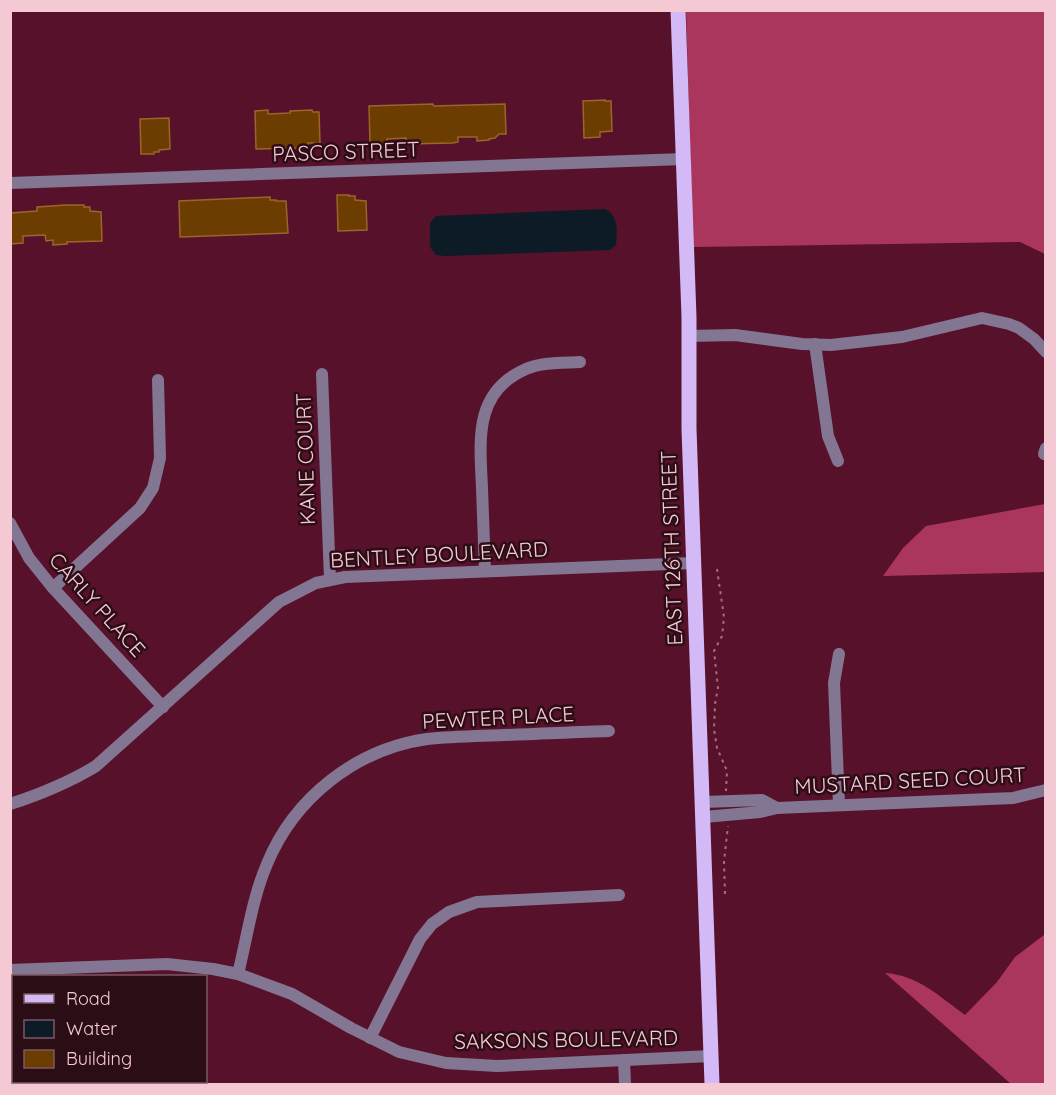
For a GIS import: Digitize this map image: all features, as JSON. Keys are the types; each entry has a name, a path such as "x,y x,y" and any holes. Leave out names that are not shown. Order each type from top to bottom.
{"main road":[{"name":"EAST 126TH STREET","path":"678,10 689,336 689,429 712,1084"}],"street":[{"name":"PASCO STREET","path":"10,183 684,159"},
{"path":"689,336 735,334 815,344 875,341 982,318 1019,328 1046,352"},
{"path":"815,344 828,436 838,461"},
{"path":"485,571 480,434 487,408 499,389 509,379 525,370 550,363 580,362"},
{"name":"KANE COURT","path":"322,374 330,579"},
{"path":"53,588 140,508 153,488 160,458 158,380"},
{"name":"CARLY PLACE","path":"10,523 29,558 53,588 163,707"},
{"name":"BENTLEY BOULEVARD","path":"10,804 72,781 96,766 279,602 302,589 330,579 694,562"},
{"path":"839,654 834,683 839,806"},
{"name":"PEWTER PLACE","path":"238,974 259,886 271,855 293,817 312,795 336,776 385,750 426,739 609,731"},
{"name":"MUSTARD SEED COURT","path":"703,809 760,812 777,808 1013,798 1046,790"},
{"path":"370,1038 420,939 432,924 449,912 477,902 619,896"},
{"name":"SAKSONS BOULEVARD","path":"10,970 167,964 238,974 292,994 399,1052 415,1057 473,1066 711,1056"},
{"path":"624,1060 625,1084"}],"path":[{"path":"717,569 724,617 722,636 714,651 718,688 714,729 715,740 728,777 725,792"},
{"path":"725,894 724,861 728,822"}],"shaded area":[{"path":"686,11 1045,11 1045,254 1020,242 693,247"},
{"path":"1045,504 1045,572 883,576 903,548 926,526"},
{"path":"1046,935 1045,1084 1011,1084 885,973 918,982 965,1015 997,982 1015,957"}],"water":[{"path":"605,209 613,215 616,224 616,245 610,250 446,256 436,255 430,247 430,223 436,216"}],"building":[{"path":"583,101 611,101 612,131 600,132 600,137 584,138"},
{"path":"433,104 434,106 505,104 506,134 499,134 489,140 477,141 477,137 458,137 458,142 453,143 406,144 406,138 387,139 387,143 370,144 369,106"},
{"path":"268,110 268,114 312,110 319,112 320,143 308,143 308,147 303,148 256,149 255,111"},
{"path":"169,118 170,149 159,150 154,154 141,154 140,119"},
{"path":"337,195 355,196 355,200 366,201 367,230 338,231"},
{"path":"270,197 270,200 286,201 288,233 180,237 179,201"},
{"path":"84,205 84,207 90,207 90,211 101,212 102,241 67,242 67,244 53,245 53,240 46,241 45,235 23,236 23,243 10,244 10,213 37,211 37,207"}]}
